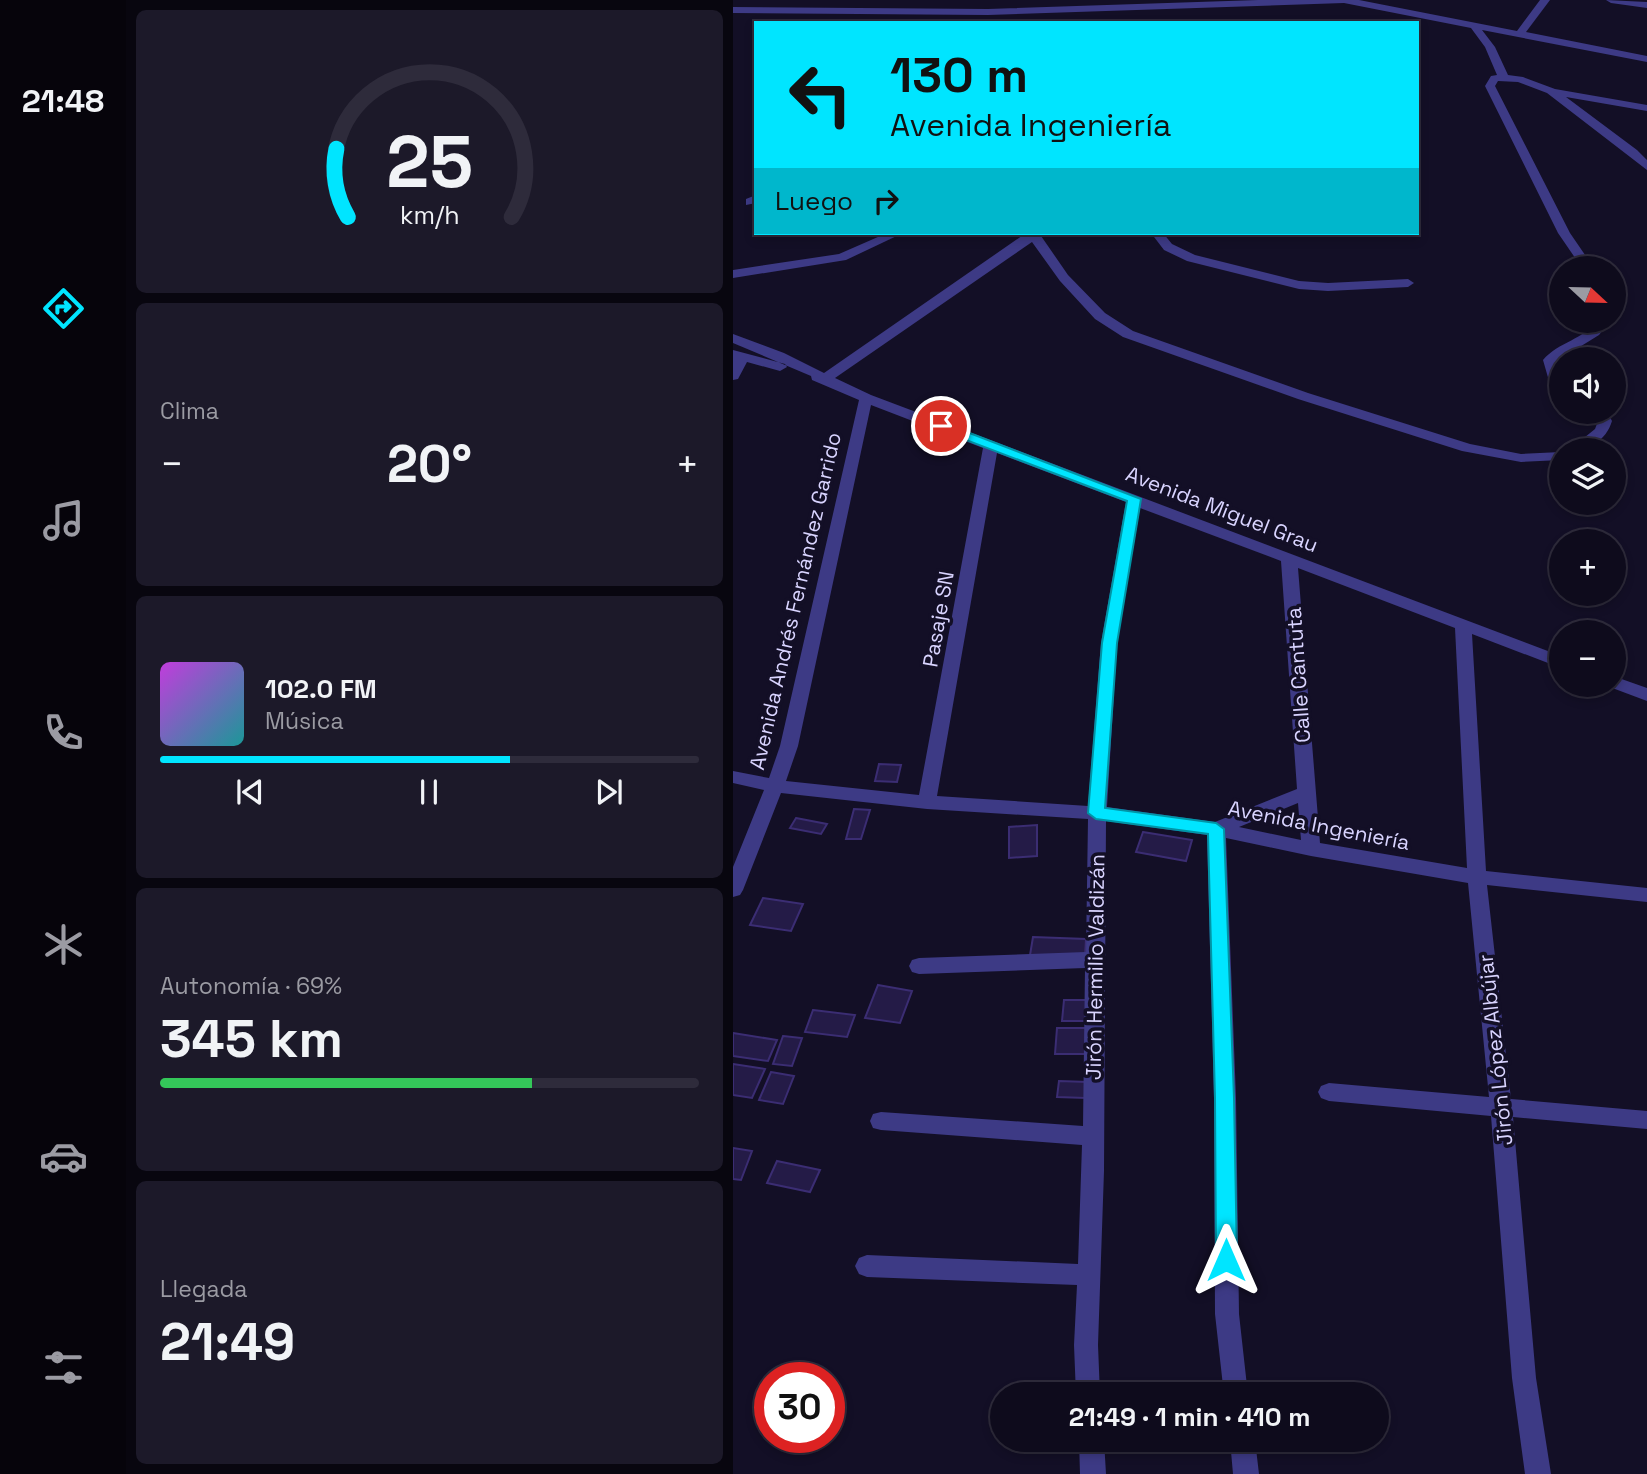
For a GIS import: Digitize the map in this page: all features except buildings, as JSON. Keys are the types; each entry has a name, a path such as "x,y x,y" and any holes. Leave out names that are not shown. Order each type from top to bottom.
{"street":[{"path":"978,21 1009,0"},
{"path":"733,9 1063,11 1344,0 1647,59"},
{"path":"1519,34 1545,0"},
{"path":"1611,0 1647,5"},
{"path":"872,21 881,11"},
{"path":"1057,21 1063,11"},
{"path":"1473,24 1490,47 1503,77"},
{"path":"1580,256 1564,233 1490,86 1495,78 1503,77 1526,81 1551,91 1647,108"},
{"path":"1551,91 1633,152 1647,167"},
{"path":"733,274 842,257 892,235"},
{"path":"824,379 1032,235"},
{"path":"1034,235 1064,278 1100,316 1128,334 1290,391 1467,448 1521,458 1549,457"},
{"path":"1159,235 1168,247 1191,258 1299,285 1328,287 1408,283"},
{"path":"1566,347 1596,333"},
{"path":"733,338 779,356 824,379"},
{"path":"733,376 738,355 824,379"},
{"name":"Avenida Miguel Grau","path":"824,379 866,398 1549,657"},
{"name":"Avenida Andrés Fernández Garrido","path":"733,890 775,786 788,746 866,398"},
{"path":"1592,438 1602,431 1604,424"},
{"name":"Pasaje SN","path":"927,802 991,445"},
{"name":"Jirón Hermilio Valdizán","path":"1087,1382 1096,813 1109,643 1134,499"},
{"name":"Calle Cantuta","path":"1289,559 1311,849"},
{"name":"Jirón López Albújar","path":"1463,625 1477,877 1501,1105 1524,1378 1538,1474"},
{"path":"1626,687 1647,695"},
{"name":"Avenida Ingeniería","path":"733,777 775,786 927,802 1096,813 1216,829 1311,849 1477,877 1647,895"},
{"path":"1235,1382 1227,1314 1225,1098 1216,829 1307,792"},
{"path":"919,966 1094,960"},
{"path":"1329,1091 1647,1120"},
{"path":"881,1121 1093,1136"},
{"path":"867,1266 1088,1275"},
{"path":"1091,1452 1092,1474"},
{"path":"1243,1452 1246,1474"}],"route":[{"path":"941,426 1134,499 1109,643 1096,813 1216,829 1225,1098 1226,1260"}]}
